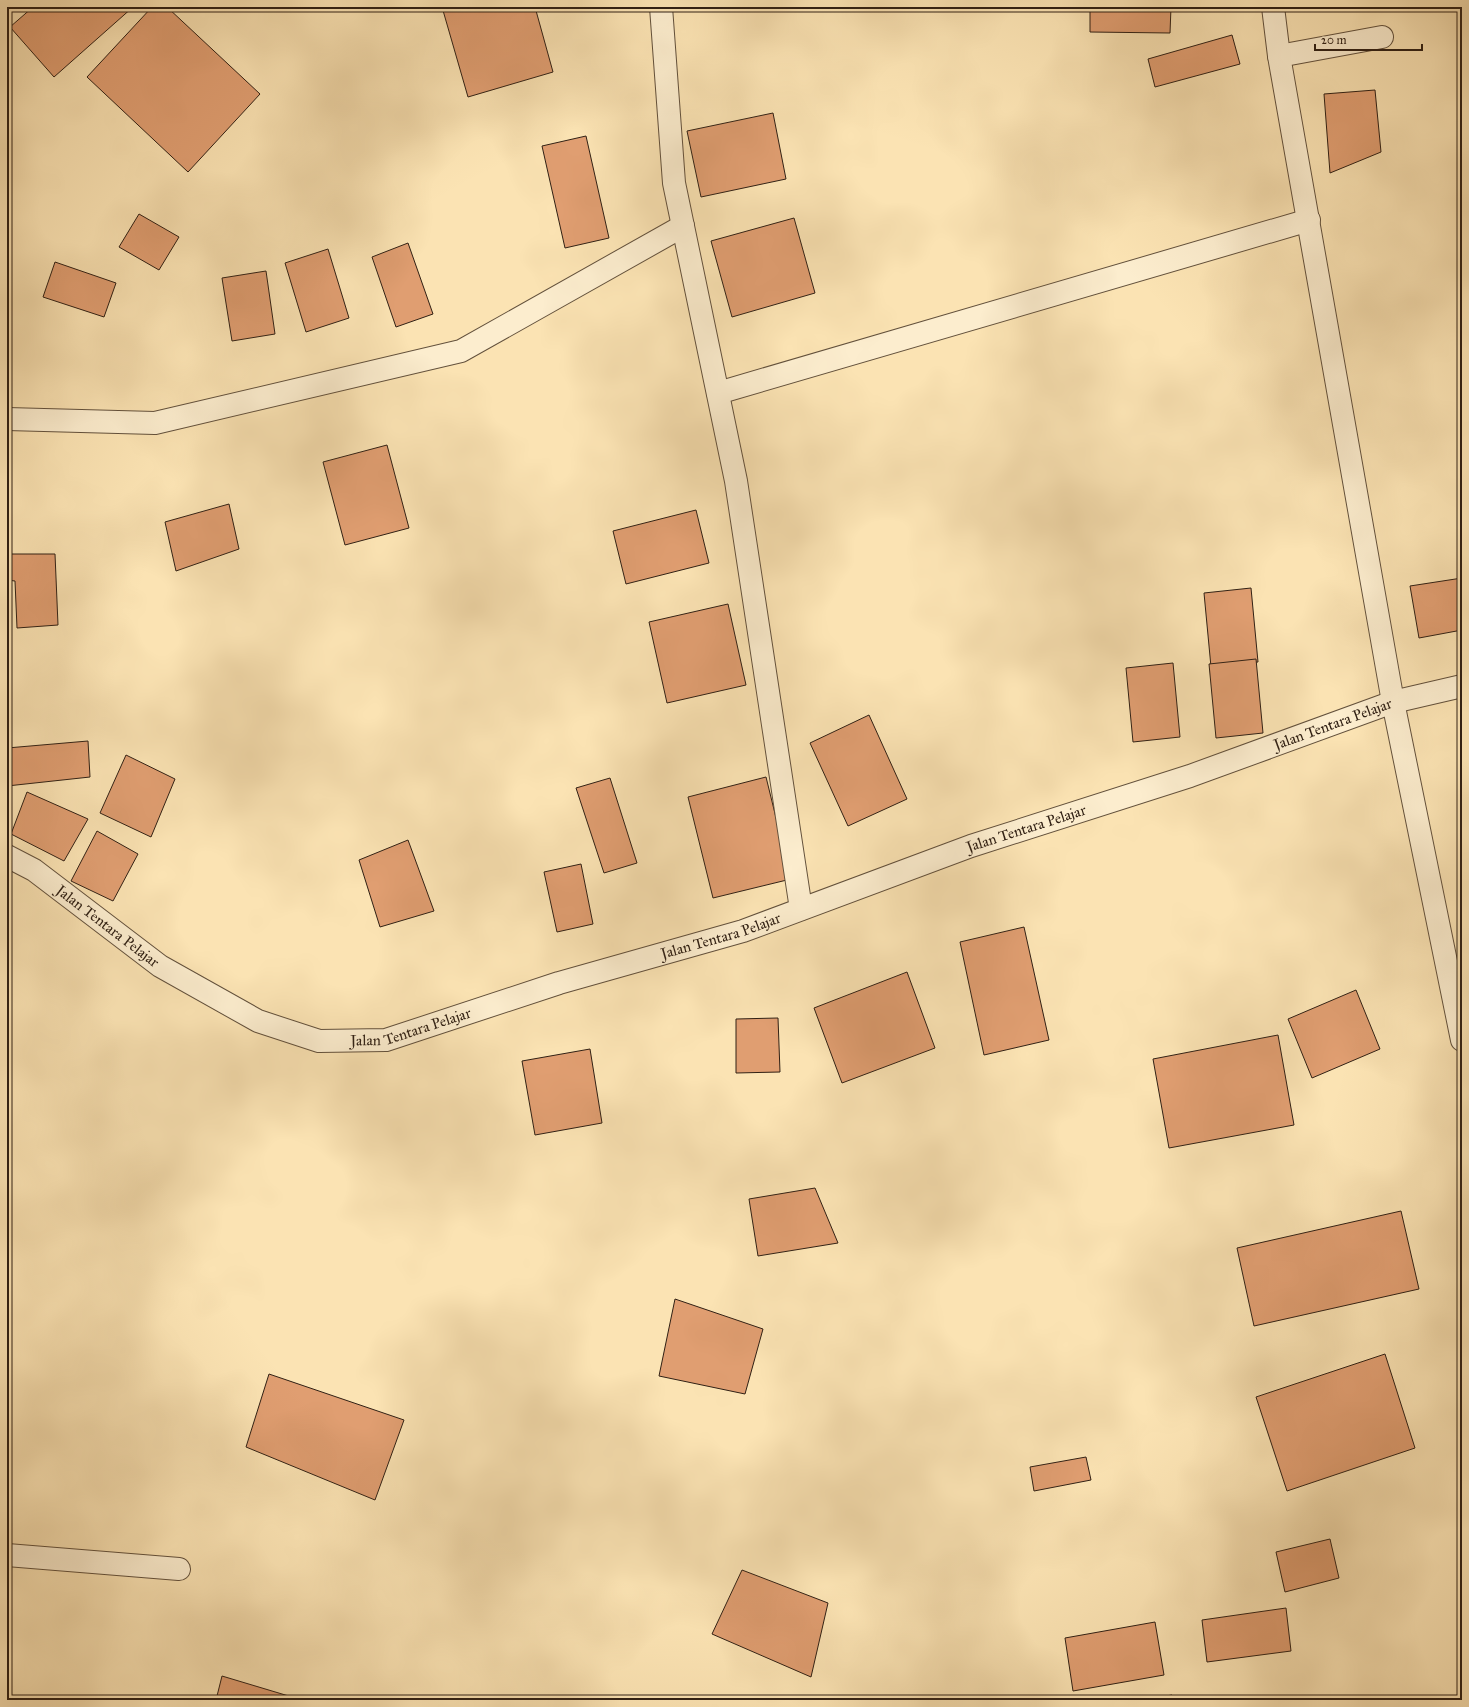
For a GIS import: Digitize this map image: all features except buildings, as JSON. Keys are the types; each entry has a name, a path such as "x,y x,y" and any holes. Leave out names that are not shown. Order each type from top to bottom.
{"street":[{"path":"661,7 674,183 736,480 801,909"},
{"path":"1273,7 1279,56 1393,702 1462,1040"},
{"path":"1279,56 1382,37"},
{"path":"718,393 1309,220"},
{"path":"7,420 155,423 461,351 683,226"},
{"name":"Jalan Tentara Pelajar","path":"7,856 34,870 160,966 258,1021 319,1041 386,1040 559,983 743,931 971,846 1190,776 1393,702 1462,686"},
{"path":"7,1555 178,1569"}]}
